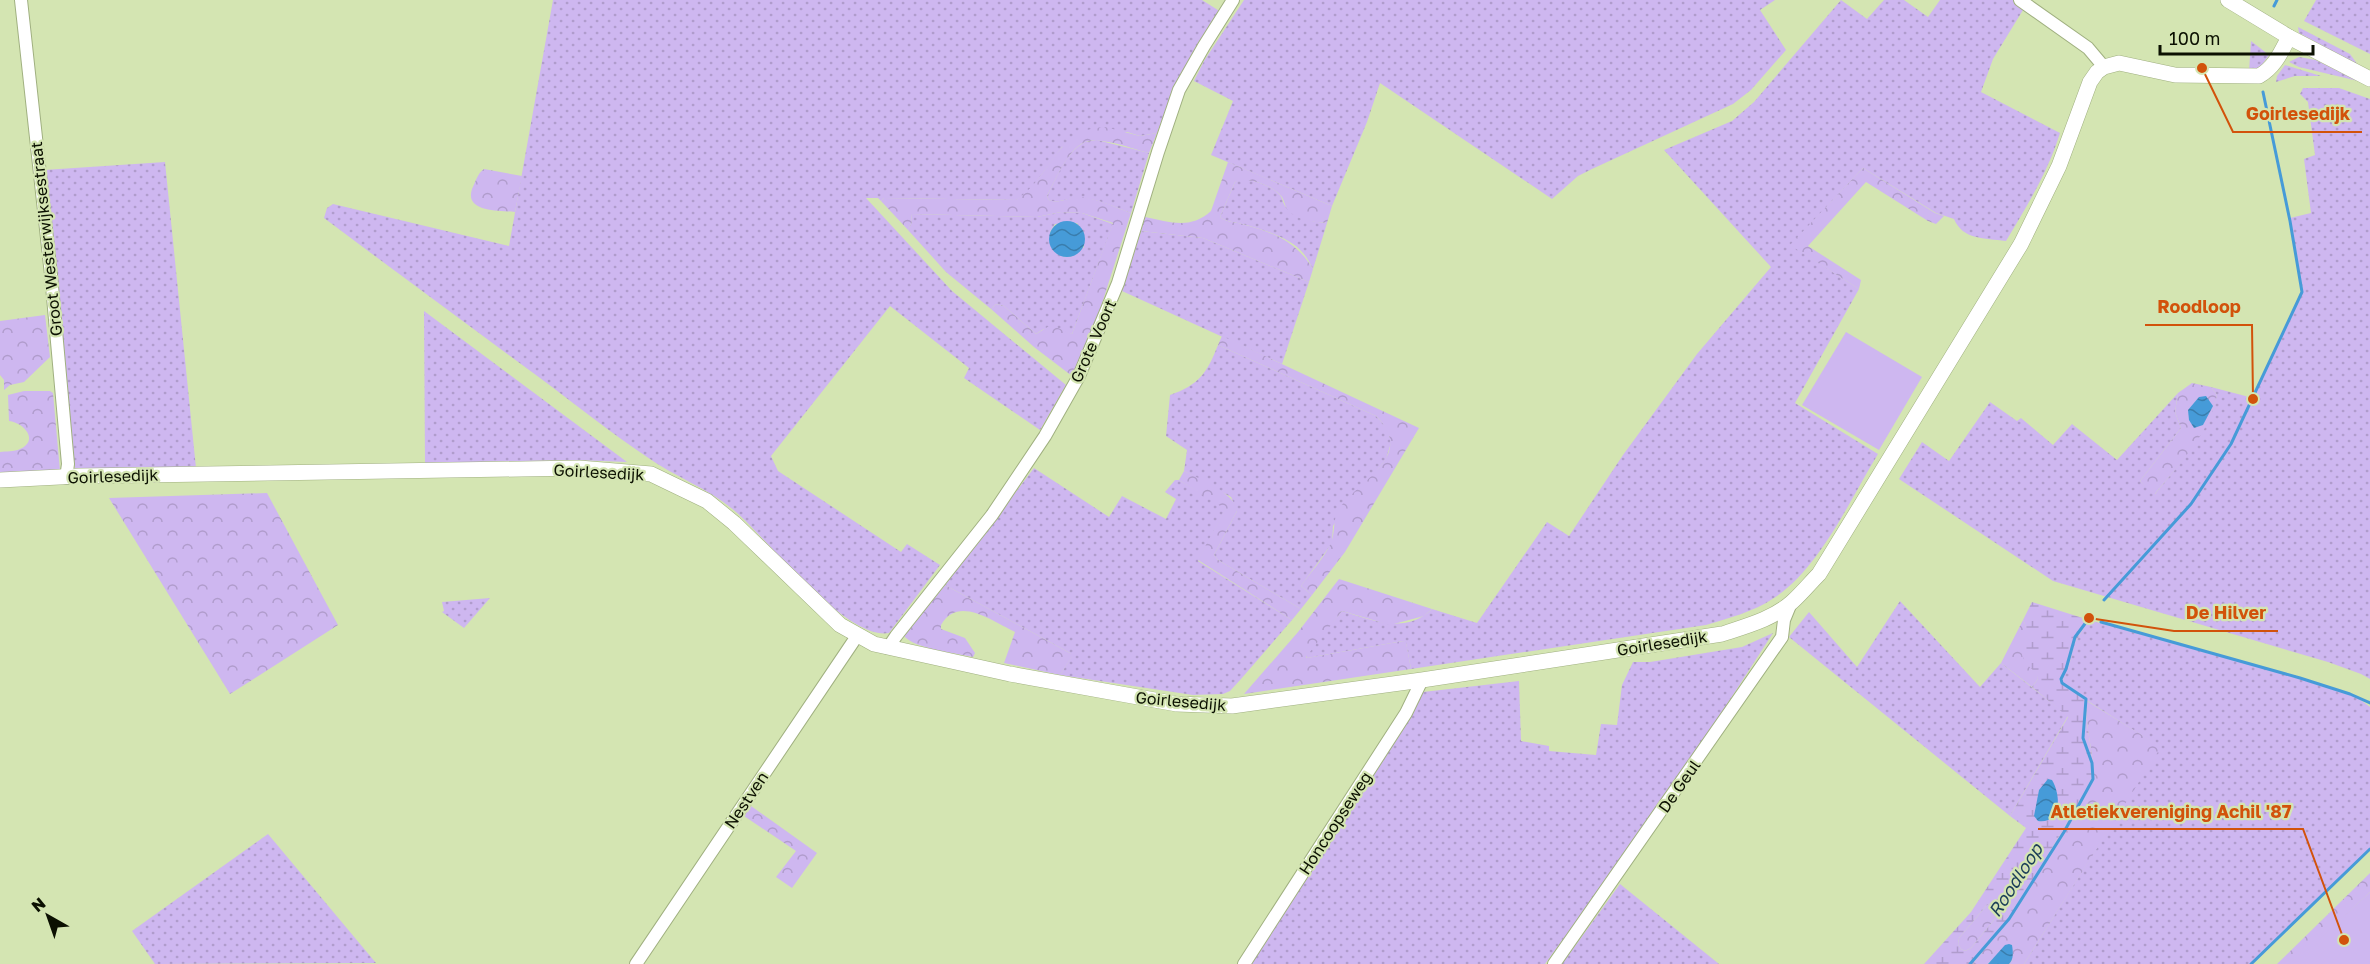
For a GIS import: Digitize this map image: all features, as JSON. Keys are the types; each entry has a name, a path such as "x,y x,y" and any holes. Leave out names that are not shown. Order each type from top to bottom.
{"street":[{"name":"Groot Westerwijksestraat","path":"21,0 53,299 68,464 66,478"},
{"name":"Grote Voort","path":"888,648 992,515 1045,436 1079,376 1118,283 1179,90 1233,0"},
{"path":"2020,0 2088,48 2104,67 2119,63 2175,75 2259,76 2268,71 2289,37"},
{"path":"2228,0 2289,37 2370,79"},
{"name":"Goirlesedijk","path":"0,480 579,468 651,474 707,501 735,523 822,609 857,636 874,644 1010,674 1177,704 1232,706 1422,680 1722,634 1756,622 1791,603 1819,574 2021,244 2060,166 2090,82 2104,67"},
{"name":"De Geul","path":"1554,964 1782,637 1784,620 1791,603"},
{"name":"Nestven","path":"636,964 857,636"},
{"name":"Honcoopseweg","path":"1244,964 1406,713 1422,680"}],"green space":[{"path":"553,0 1202,0 1221,12 1170,100 1157,133 1140,136 1127,132 1062,147 1028,193 1016,200 884,198 881,201 878,198 866,198 952,291 1066,385 1040,430 964,378 969,368 890,306 771,456 778,471 901,552 907,544 940,565 889,633 872,631 852,621 831,606 726,504 633,448 324,218 327,208 333,204 509,246"},
{"path":"1244,0 1775,0 1760,10 1786,50 1751,90 1733,104 1578,176 1552,199 1380,83 1367,122 1332,206 1211,155 1233,101 1194,81 1204,61"},
{"path":"1841,0 1867,19 1884,0 1904,0 1928,17 1940,0 2013,0 2023,10 1993,59 1981,92 2060,133 2043,175 2006,241 1975,237 1963,231 1954,219 1936,213 1863,168 1791,245 1859,289 1795,403 1878,454 1832,532 1805,570 1766,603 1706,625 1411,669 1406,643 1403,641 1307,658 1306,654 1342,611 1377,621 1400,623 1411,622 1432,609 1477,623 1547,522 1569,536 1623,455 1697,354 1771,267 1664,150 1732,121 1754,102"},
{"path":"2316,0 2370,0 2370,54 2304,21"},
{"path":"2298,27 2350,54 2358,65 2299,33"},
{"path":"2251,41 2269,55 2259,69 2249,72"},
{"path":"2299,57 2316,60 2358,81 2299,67 2289,62"},
{"path":"2285,65 2321,76 2295,76 2276,82 2277,76"},
{"path":"2303,88 2339,88 2370,99 2370,679 2328,662 2053,581 1899,479 1922,442 1949,461 1990,402 2017,421 2021,418 2053,445 2072,424 2117,460 2178,393 2175,412 2181,428 2140,481 2155,494 2192,448 2207,423 2217,395 2211,387 2253,398 2303,292 2290,218 2311,213 2304,159 2315,155 2308,102 2300,94"},
{"path":"1105,127 1140,136 1157,133 1149,153 1108,142 1085,142 1068,158 1047,196 1049,200 1056,201 1077,197 1091,199 1131,213 1097,319 1072,376 1034,347 991,309 996,304 1004,306 1036,334 1051,325 1072,334 1113,223 1082,213 1061,212 1037,217 911,214 912,222 908,230 881,201 884,198 1016,200 1038,179 1064,145 1075,136 1088,130"},
{"path":"1097,140 1149,153 1131,213 1091,199 1073,198 1056,201 1049,200 1047,196 1071,154 1083,143"},
{"path":"165,162 196,468 75,470 44,170"},
{"path":"1228,162 1332,206 1327,223 1313,222 1295,216 1286,207 1282,197 1273,189 1253,181 1240,180 1235,182 1220,217 1264,230 1283,239 1299,251 1313,269 1309,282 1203,238 1141,231 1145,217 1187,223 1211,211"},
{"path":"1863,168 1935,213 1944,216 1936,224 1928,221 1866,182 1808,246 1861,280 1859,289 1790,245"},
{"path":"484,169 522,176 515,212 485,209 473,202 472,189 478,175"},
{"path":"1240,179 1256,182 1272,189 1280,195 1291,212 1300,217 1327,223 1313,269 1303,253 1291,242 1266,231 1220,217 1235,182"},
{"path":"1061,212 1082,213 1113,224 1072,334 1050,328 1036,334 1004,306 996,304 991,309 946,272 908,230 912,222 911,214 1037,217","holes":["1077,223 1084,233 1084,247 1073,256 1064,257 1050,232 1055,224"]},
{"path":"1141,231 1203,238 1309,282 1282,364 1122,291"},
{"path":"424,311 627,462 575,460 425,463"},
{"path":"45,315 50,357 24,382 10,385 4,390 4,380 0,375 0,321"},
{"path":"1846,332 1922,377 1879,450 1802,405"},
{"path":"1222,336 1419,428 1345,552 1312,595 1301,586 1330,545 1335,517 1339,509 1388,455 1390,443 1387,430 1376,416 1218,345"},
{"path":"1218,345 1376,416 1388,429 1391,443 1386,459 1373,476 1354,493 1333,526 1332,543 1301,586 1312,595 1301,609 1218,560 1214,555 1237,511 1231,497 1184,471 1187,450 1166,436 1170,395 1188,387 1201,377"},
{"path":"2192,383 2211,387 2217,395 2213,410 2192,448 2154,495 2140,481 2181,428 2175,412 2178,393"},
{"path":"24,391 53,393 60,471 0,472 0,452 18,450 29,442 25,429 9,421 8,395"},
{"path":"1034,468 1109,517 1122,496 1166,519 1176,499 1165,492 1175,480 1179,480 1226,508 1198,561 1292,620 1230,691 1223,694 1193,695 1060,675 1072,656 1070,653 945,585"},
{"path":"1184,471 1224,493 1235,505 1237,511 1214,555 1218,560 1301,609 1292,620 1198,560 1225,509 1179,480"},
{"path":"267,493 338,625 230,694 109,498"},
{"path":"1339,579 1432,609 1424,616 1390,625 1342,611 1306,657 1403,641 1406,642 1411,669 1244,694 1298,632"},
{"path":"945,585 1073,655 1060,675 1004,663 1015,632 976,613 957,612 948,616 941,625 941,629 965,638 975,653 973,657 926,647 909,640 904,636"},
{"path":"490,598 464,628 442,612 444,611 442,602"},
{"path":"1900,601 1980,687 2001,663 2068,716 2010,816 1789,637 1809,612 1857,667"},
{"path":"2032,602 2089,620 2074,644 2069,666 2061,682 2087,701 2092,780 2016,909 1973,964 1924,964 1971,912 2026,828 2010,816 2068,717 2032,687 2038,679 2022,654 2026,633 2023,620","holes":["1993,901 1998,903 2001,909 1999,914 1971,948 1965,951 1961,949 1958,944 1959,938 1986,906"]},
{"path":"2023,620 2026,633 2023,652 2029,665 2037,673 2038,679 2032,687 2001,663"},
{"path":"2089,620 2341,690 2370,707 2370,850 2253,964 2024,964 2160,747 2061,684 2069,666 2074,644"},
{"path":"1773,633 1669,794 1545,964 1249,964 1423,692 1519,681 1521,741 1549,746 1549,751 1596,755 1601,724 1617,725 1622,685 1633,662 1650,662 1742,647"},
{"path":"2087,701 2161,747 2024,964 2009,964 2012,960 1997,955 1988,964 1973,964 2016,909 2092,780"},
{"path":"751,806 817,853 792,888 776,877 796,851 744,816"},
{"path":"268,834 376,963 155,964 132,931"},
{"path":"2370,873 2370,892 2294,964 2277,964"},
{"path":"1620,884 1719,964 1562,964"},
{"path":"2370,892 2370,964 2293,963"},
{"path":"1993,901 1998,903 2001,909 1999,914 1971,948 1965,951 1961,949 1958,944 1959,938"}],"water":[{"path":"1067,221 1080,226 1085,239 1080,252 1067,257 1054,252 1049,239 1054,226"},
{"path":"2206,396 2213,406 2203,425 2194,428 2189,420 2188,410 2199,397"},
{"path":"2048,779 2052,780 2055,786 2057,807 2052,818 2038,821 2034,816 2039,790"},
{"path":"2005,945 2012,945 2013,953 2009,964 1988,964"}],"waterway":[{"name":"Roodloop","path":"2274,6 2277,0"},
{"name":"Roodloop","path":"2104,600 2191,504 2231,444 2302,292 2290,221 2263,92"},
{"name":"Roodloop","path":"1970,964 2009,919 2064,832 2093,779 2092,763 2083,738 2086,699 2062,683 2061,679 2075,637 2090,617"},
{"path":"2101,622 2300,678 2370,703"},
{"path":"2251,964 2370,849"}],"place":[{"name":"Goirlesedijk","path":"2202,68"},
{"name":"Roodloop","path":"2253,399"},
{"name":"De Hilver","path":"2089,618"},
{"name":"Atletiekvereniging Achil '87","path":"2344,940"}]}
